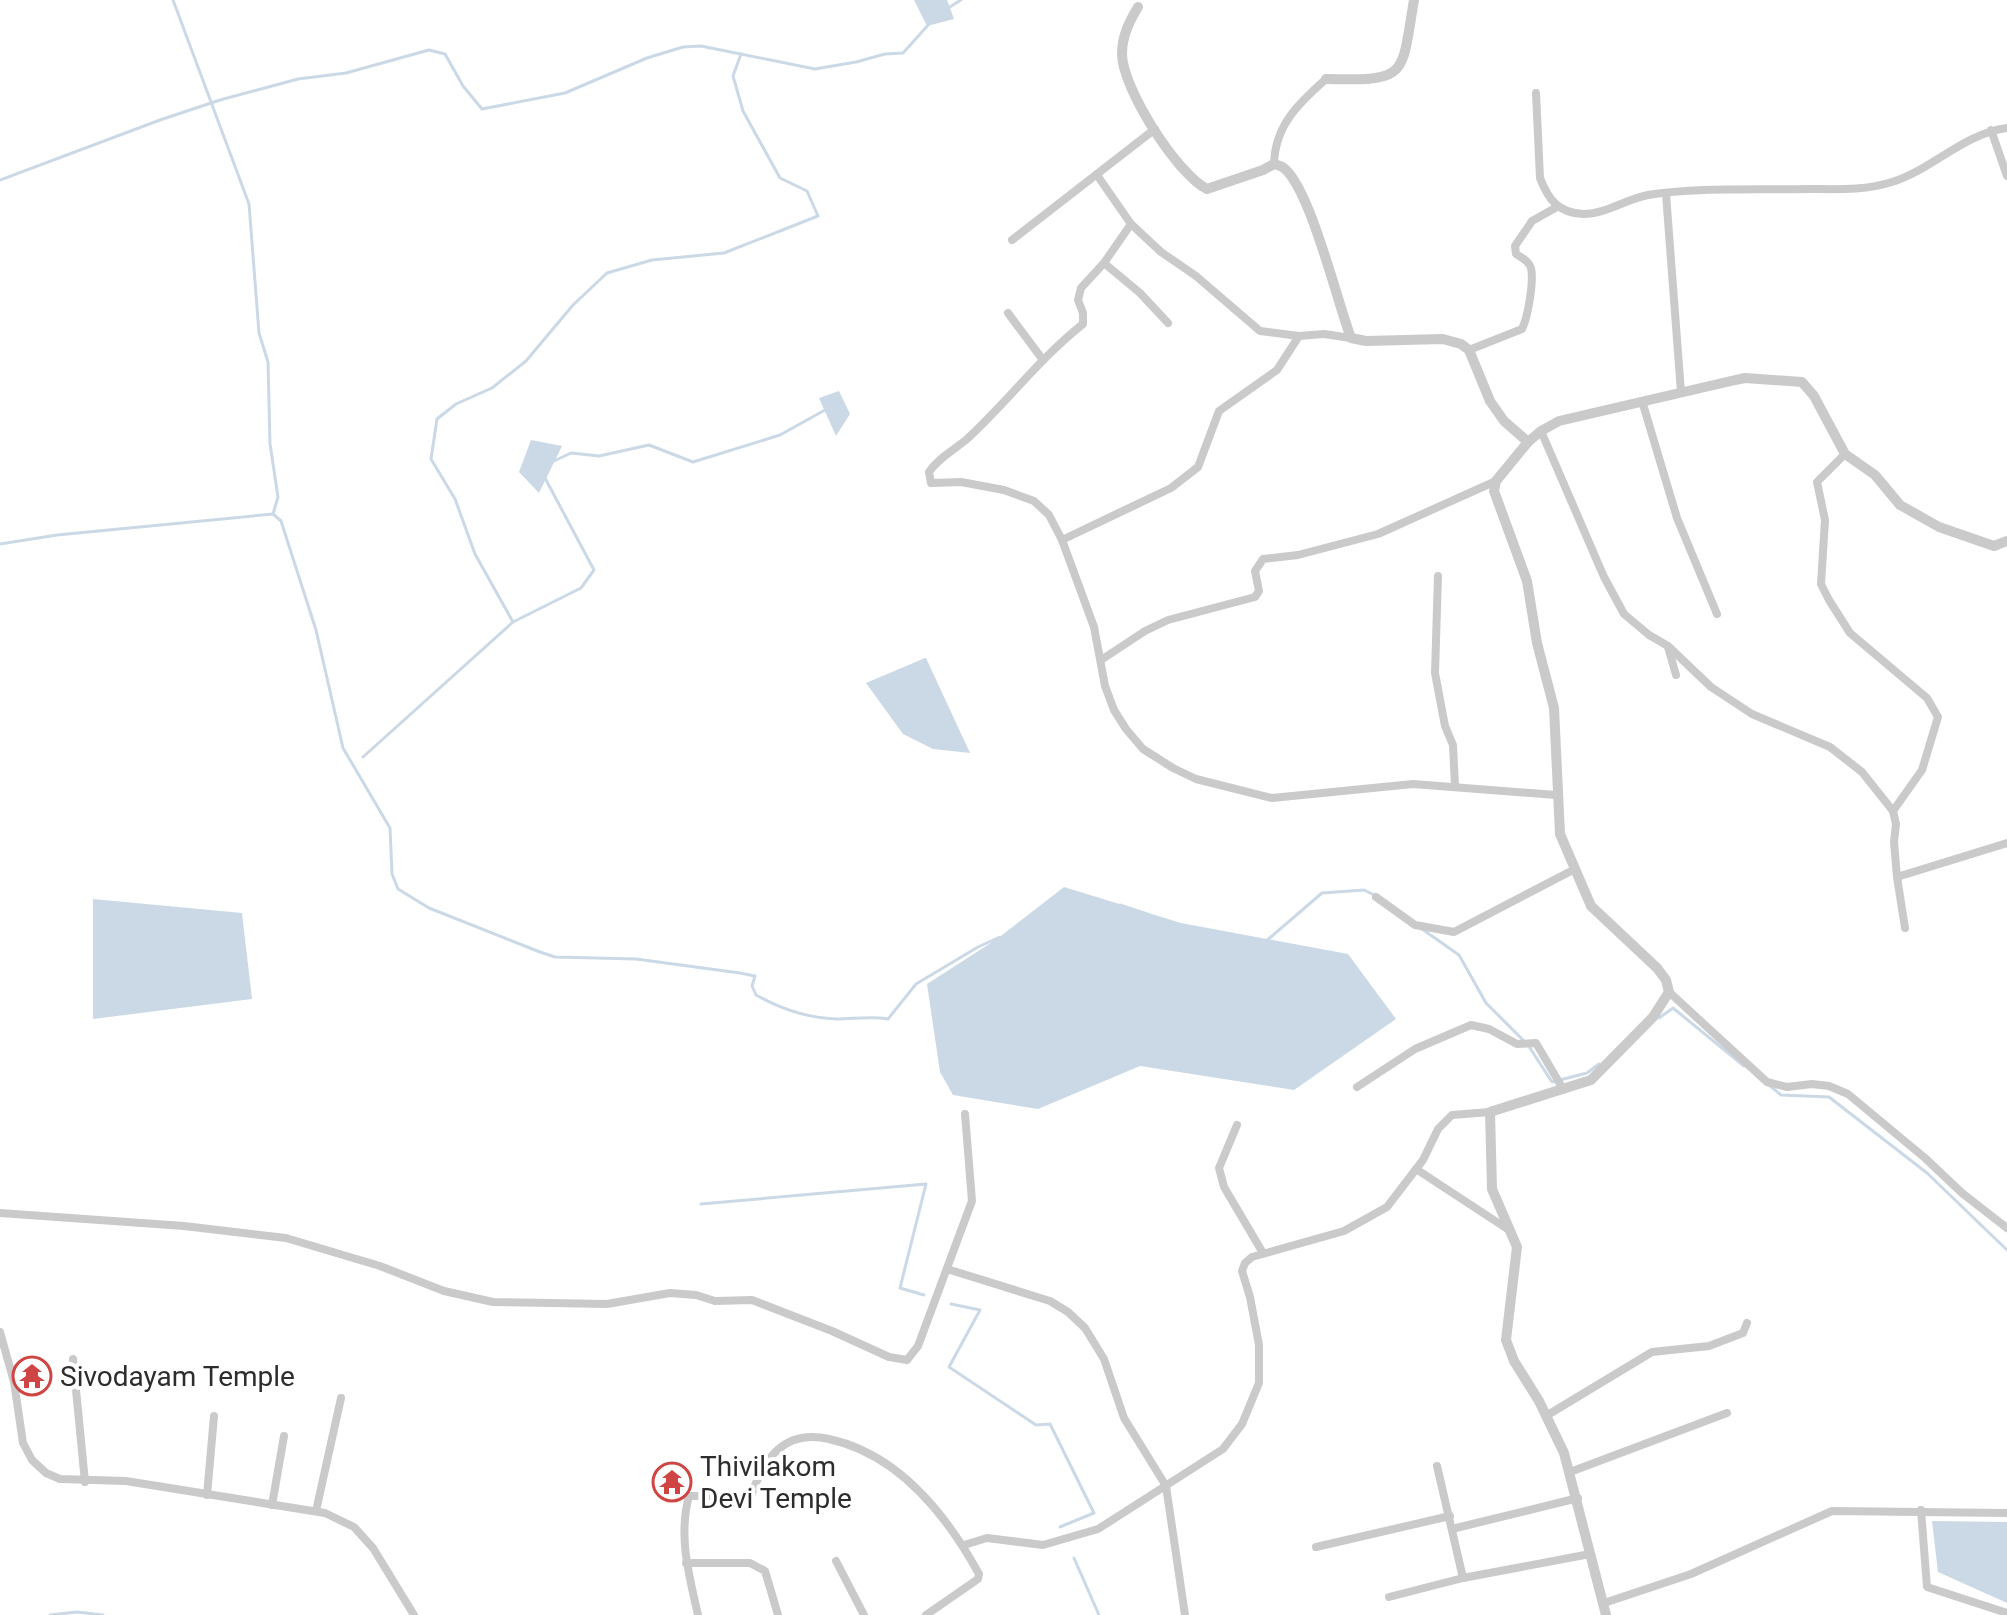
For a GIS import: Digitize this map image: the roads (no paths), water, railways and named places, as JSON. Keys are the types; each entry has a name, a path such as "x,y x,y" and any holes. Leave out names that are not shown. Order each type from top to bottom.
{"street":[{"path":"1274,164 1278,135 1290,115 1326,79 1384,78 1397,70 1404,60 1414,0"},
{"path":"1135,4 1123,37 1122,57 1133,95 1164,144 1195,183 1207,189 1274,164 1285,169 1299,189 1351,338"},
{"path":"1536,93 1540,178 1557,207 1583,214 1647,195 1874,187 1914,173 1948,151 1991,130 2007,128"},
{"path":"1012,240 1155,129"},
{"path":"1991,130 2007,176"},
{"path":"1097,175 1131,224 1260,331 1299,336 1324,334 1366,341 1443,339 1461,344 1469,350 1490,401 1504,421 1528,442"},
{"path":"1666,194 1681,392"},
{"path":"1469,350 1522,329 1527,314 1531,269 1529,263 1516,254 1515,246 1532,221 1557,207"},
{"path":"1131,224 1104,263 1081,288 1078,300 1083,324 1043,360 966,440 934,464 929,472 931,483 961,482 990,487 1034,501 1049,515 1062,540 1094,627 1105,686 1126,729 1143,749 1196,779 1272,798 1413,784 1556,795"},
{"path":"1104,263 1140,293 1168,323"},
{"path":"1008,313 1043,360"},
{"path":"1062,540 1171,488 1198,467 1219,411 1277,370 1299,336"},
{"path":"1101,660 1168,620 1255,597 1259,591 1255,571 1263,559 1298,555 1378,534 1496,481 1528,442 1559,421 1745,378 1802,382 1814,396 1845,454 1875,475 1900,505 1939,527 1994,546 2007,541"},
{"path":"1642,401 1677,518 1717,614"},
{"path":"1541,431 1604,577 1624,614 1668,646 1711,687 1752,714 1830,747 1862,772 1893,811 1897,877 1905,928"},
{"path":"1845,454 1817,482 1825,520 1821,584 1850,633 1927,698 1938,717 1922,770 1893,811"},
{"path":"1496,481 1494,491 1500,511 1527,581 1537,643 1554,708 1560,834 1591,906 1657,968 1666,980 1669,992 1767,1082 1787,1087 1812,1084 1829,1086 1848,1094 2007,1228"},
{"path":"1438,576 1435,673 1445,726 1453,745 1455,786"},
{"path":"1668,646 1676,675"},
{"path":"1897,877 2007,843"},
{"path":"1376,897 1415,925 1454,932 1575,869"},
{"path":"964,1545 987,1538 1043,1545 1098,1529 1223,1449 1242,1424 1259,1383 1259,1345 1242,1271 1245,1263 1263,1253 1344,1231 1387,1207 1416,1169 1438,1129 1452,1115 1490,1112 1591,1080 1653,1017 1669,992"},
{"path":"1357,1087 1415,1049 1471,1025 1489,1029 1517,1044 1536,1043 1563,1089"},
{"path":"1490,1112 1492,1189 1517,1247 1506,1340 1514,1361 1546,1416 1570,1472 1606,1615"},
{"path":"0,1213 195,1227 286,1238 482,1301 607,1304 670,1293 696,1295 715,1301 752,1300 902,1360 912,1356 918,1346 972,1201 965,1114"},
{"path":"1237,1125 1219,1168 1224,1187 1263,1253"},
{"path":"1416,1169 1509,1230"},
{"path":"947,1269 1050,1301 1085,1328 1104,1359 1124,1418 1166,1486 1185,1615"},
{"path":"1546,1416 1652,1352 1709,1346 1743,1333 1747,1323"},
{"path":"0,1332 14,1382 23,1443 32,1460 46,1473 60,1479 126,1481 325,1513 354,1527 373,1548 414,1615"},
{"path":"73,1359 85,1482"},
{"path":"316,1511 341,1398"},
{"path":"1570,1472 1727,1413"},
{"path":"207,1495 214,1416"},
{"path":"272,1505 284,1436"},
{"path":"698,1615 686,1563 683,1517 689,1496 751,1496 765,1464 777,1450 792,1439 809,1436 856,1445 881,1459 905,1478 964,1545 979,1574 978,1579 926,1615"},
{"path":"1437,1466 1463,1578"},
{"path":"1452,1529 1578,1498"},
{"path":"1921,1510 1927,1587 2007,1613"},
{"path":"1604,1603 1691,1574 1832,1511 2007,1513"},
{"path":"1316,1547 1450,1516"},
{"path":"1389,1597 1463,1578 1590,1554"},
{"path":"836,1561 864,1615"},
{"path":"686,1563 750,1563 765,1571 778,1615"}],"water":[{"path":"914,0 947,0 954,19 927,26"},
{"path":"839,391 850,414 836,436 819,398"},
{"path":"531,440 562,446 539,493 519,472"},
{"path":"926,658 970,753 933,749 903,734 866,683"},
{"path":"1064,887 1181,923 1348,954 1396,1019 1294,1090 1140,1066 1038,1109 953,1095 940,1072 927,984 997,939"},
{"path":"93,899 242,913 252,999 93,1019"},
{"path":"1932,1521 2007,1522 2007,1603 1938,1572"}],"waterway":[{"path":"173,0 249,204 259,333 268,362 270,444 278,497 273,514"},
{"path":"948,8 961,0"},
{"path":"0,180 220,100 298,79 346,73 429,50 445,54 463,86 482,109 565,93 647,58 683,47 701,46 815,69 903,53 930,23"},
{"path":"363,757 513,622 475,554 455,499 431,459 437,419 456,404 492,388 526,361 573,305 607,273 652,260 724,253 818,216 807,191 780,178 743,111 733,76 741,54"},
{"path":"554,461 571,453 599,456 649,445 693,462 780,435 825,410"},
{"path":"513,622 581,588 594,570 545,478"},
{"path":"0,544 57,535 273,514 281,521 316,630 343,748 390,828 392,874 398,889 429,908 540,952 555,957 636,959 740,973 755,976 752,986 756,995 794,1012 836,1019 888,1019 916,984 1000,937"},
{"path":"1265,942 1322,893 1364,890 1374,895"},
{"path":"1120,905 1147,914"},
{"path":"1422,929 1459,955 1486,1003 1523,1040"},
{"path":"1659,1018 1673,1008 1744,1066"},
{"path":"1528,1045 1552,1082 1587,1073 1599,1064"},
{"path":"1769,1085 1781,1095 1829,1097 1927,1173 2007,1250"},
{"path":"701,1204 926,1184 900,1288 924,1295"},
{"path":"951,1304 980,1310 949,1367 1036,1425 1050,1424 1094,1513 1060,1527"},
{"path":"1074,1558 1099,1615"},
{"path":"50,1615 77,1612 103,1615"}],"place":[{"name":"Sivodayam Temple","path":"32,1376"},
{"name":"Thivilakom Devi Temple","path":"672,1482"}]}
